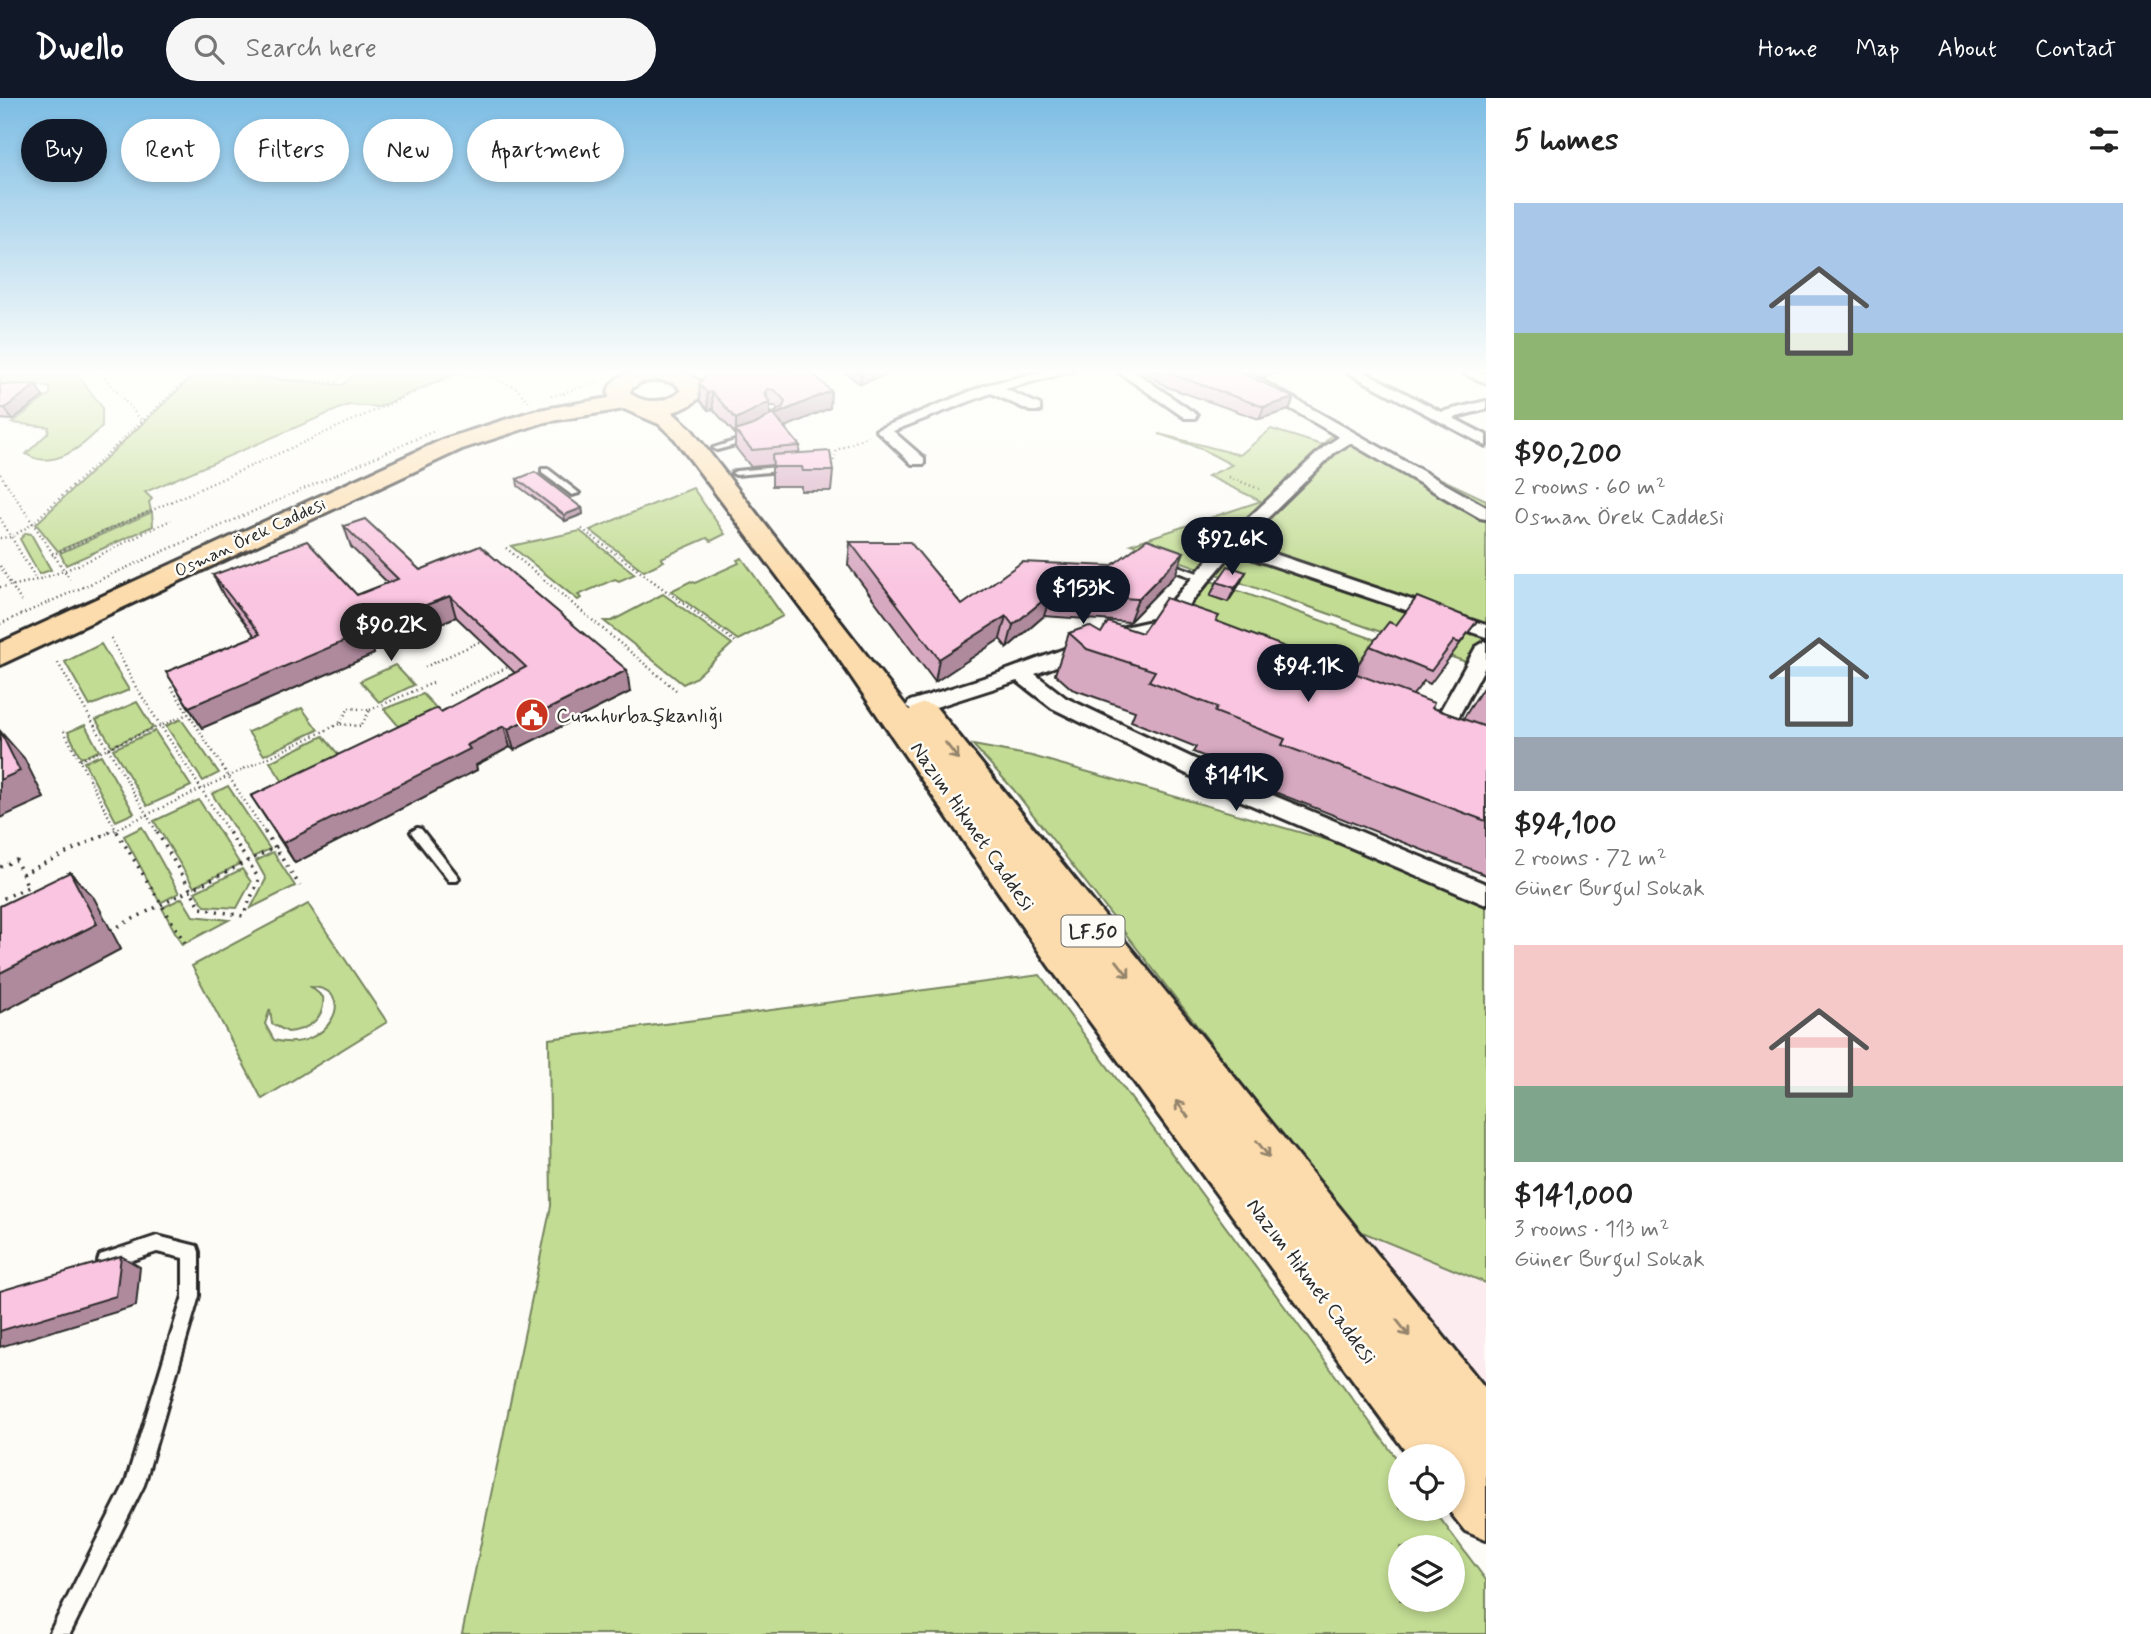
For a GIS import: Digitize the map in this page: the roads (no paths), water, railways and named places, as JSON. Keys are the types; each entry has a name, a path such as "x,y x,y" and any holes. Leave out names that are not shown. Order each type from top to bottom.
{"main road":[{"name":"Osman Örek Caddesi","path":"0,636 427,443"},
{"name":"Osman Örek Caddesi","path":"0,655 454,443"},
{"name":"Nazım Hikmet Caddesi","path":"719,443 846,646 1064,954 1436,1444"},
{"name":"Nazım Hikmet Caddesi","path":"723,443 917,706 1486,1435"},
{"path":"1465,1483 1486,1510"}],"street":[{"path":"897,443 918,461"},
{"path":"1162,625 1200,577 1230,545 1329,450 1341,443"},
{"path":"1357,443 1486,514"},
{"path":"1230,545 1486,631"},
{"path":"917,706 1131,631 1162,625 1187,638"},
{"path":"1455,755 1426,742 1486,647"},
{"path":"1018,672 1059,703 1250,795 1486,895"}],"lane":[{"path":"781,443 832,465"},
{"path":"545,471 575,493"},
{"path":"1157,561 1200,577"},
{"path":"417,832 453,878"},
{"path":"59,1634 135,1485 191,1296 191,1252 157,1244 91,1265"}],"place":[{"name":"Cumhurbaşkanlığı","path":"532,715"}]}
